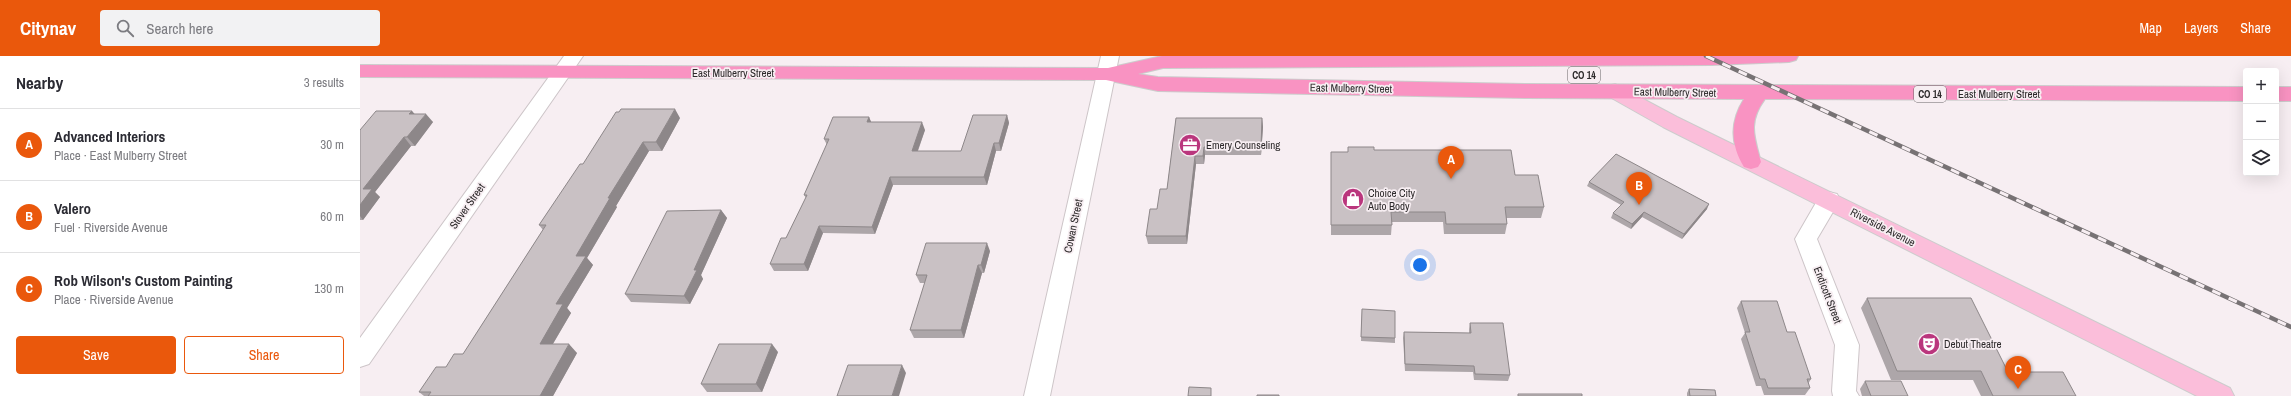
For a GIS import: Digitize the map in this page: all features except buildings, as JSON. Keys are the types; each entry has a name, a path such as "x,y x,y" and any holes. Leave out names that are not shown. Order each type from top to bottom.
{"highway":[{"name":"East Mulberry Street","path":"360,71 569,64 1108,65 1163,62 1789,56"},
{"name":"Riverside Avenue","path":"1550,58 1615,91"},
{"name":"East Mulberry Street","path":"1108,65 1158,84 1759,93 2243,94"},
{"path":"1752,162 1744,136 1742,120 1749,104 1759,93"},
{"path":"2279,94 2291,94"}],"main road":[{"name":"Riverside Avenue","path":"1615,91 1670,122 2221,396"}],"street":[{"name":"Stover Street","path":"360,357 569,64"},
{"name":"Cowan Street","path":"1037,396 1108,65"},
{"name":"Endicott Street","path":"1829,200 1806,239 1847,345 1844,391 1846,396"}],"railway":[{"path":"1706,56 2291,327"}],"place":[{"name":"Emery Counseling","path":"1190,145"},
{"name":"Advanced Interiors","path":"1451,179"},
{"name":"Choice City Auto Body","path":"1353,199"},
{"name":"Valero","path":"1639,205"},
{"name":"Debut Theatre","path":"1929,344"},
{"name":"Rob Wilson's Custom Painting","path":"2018,389"}]}
